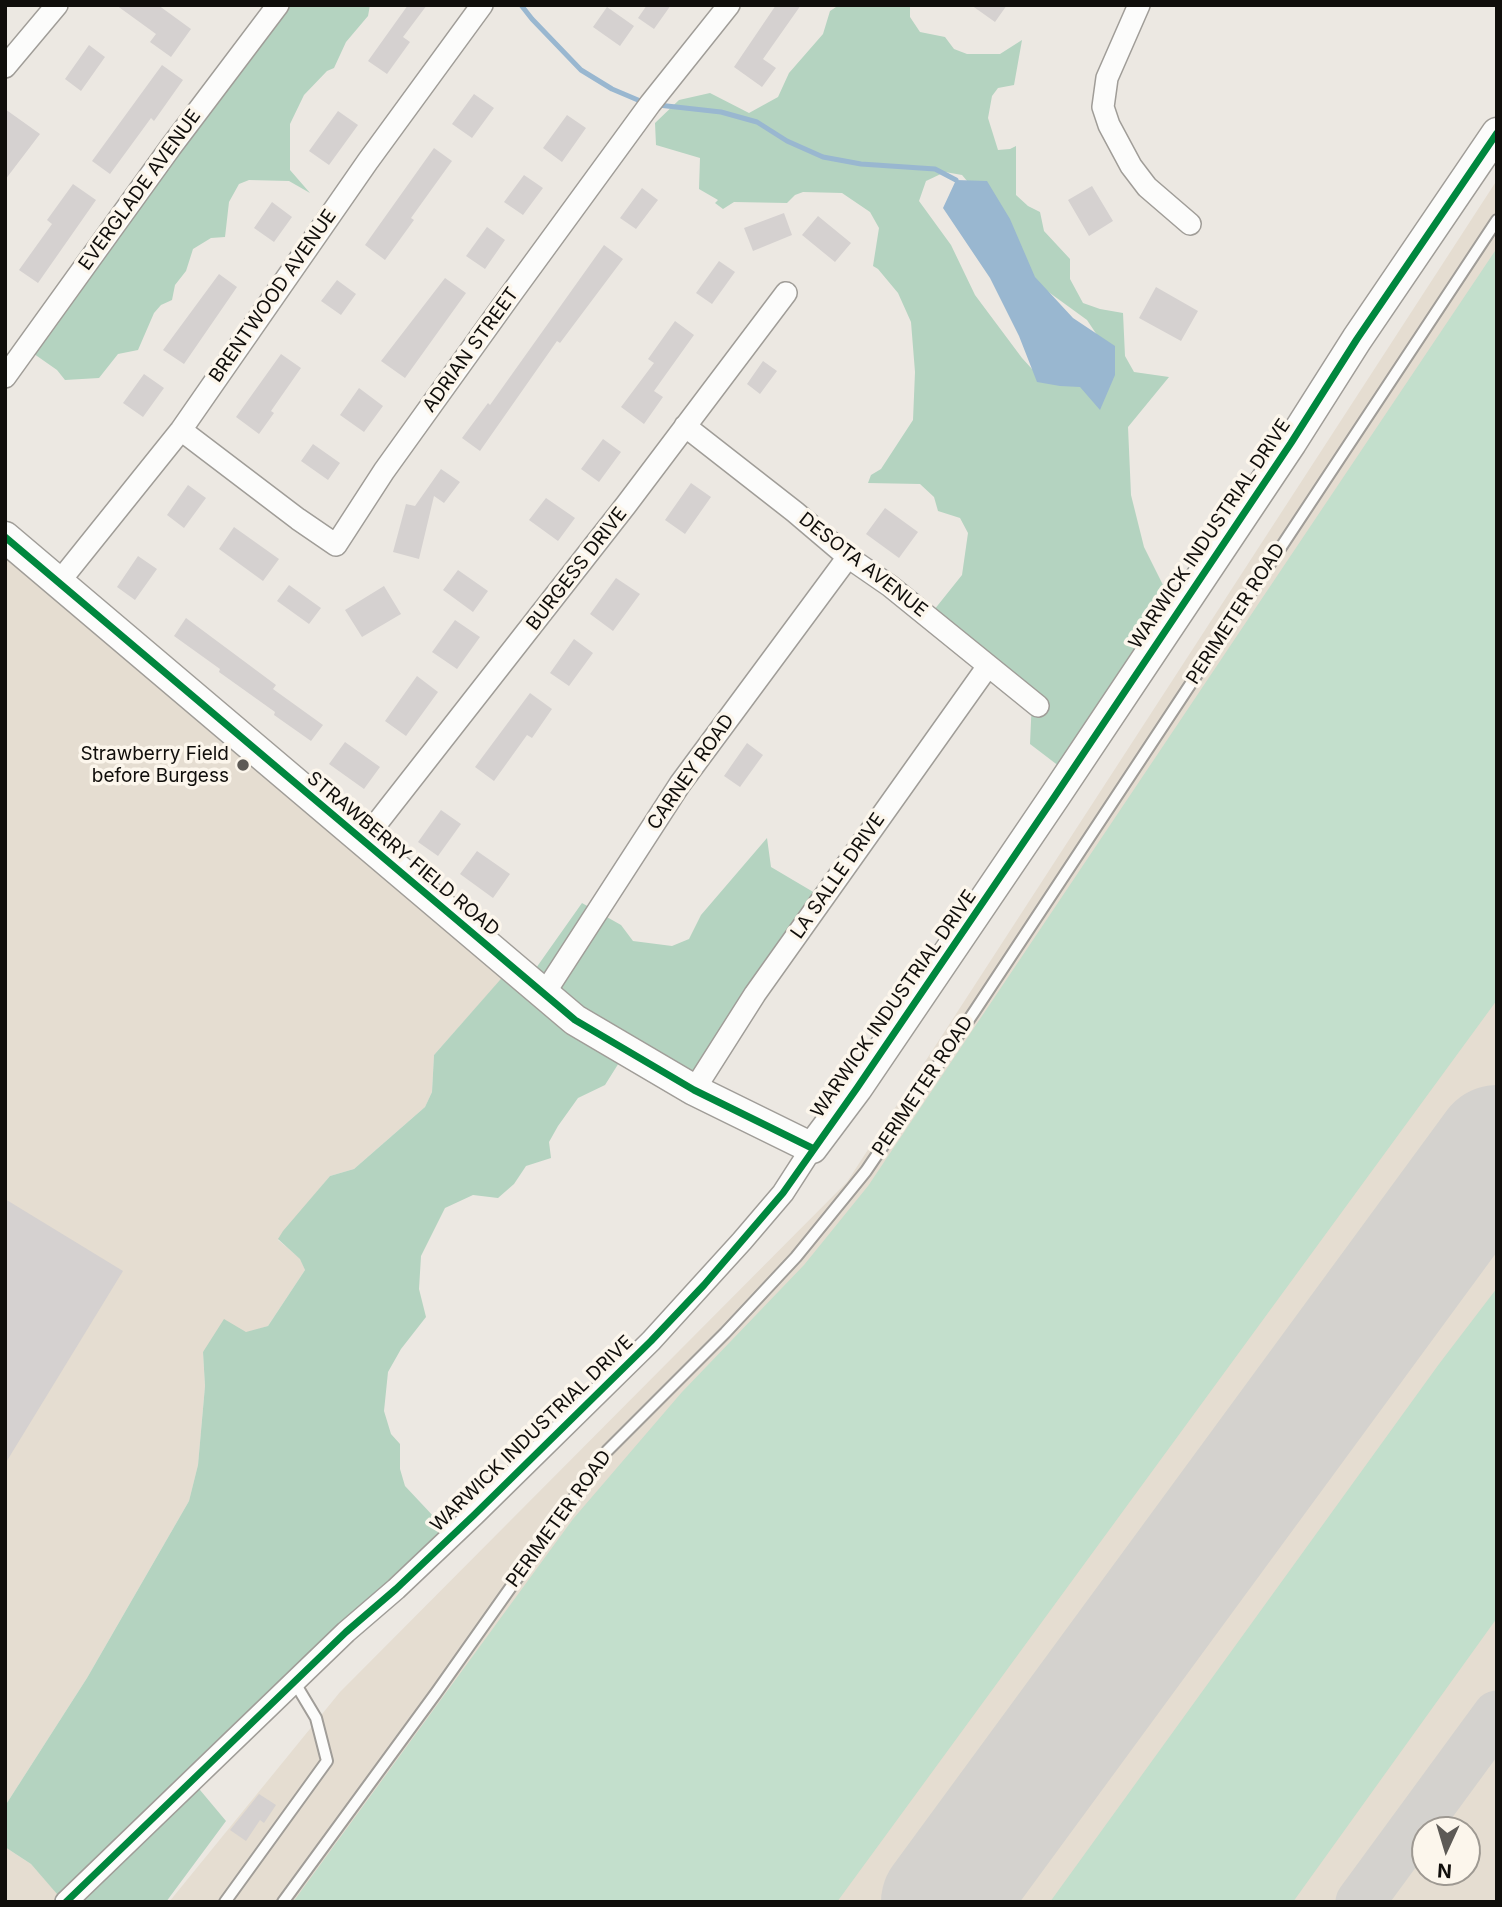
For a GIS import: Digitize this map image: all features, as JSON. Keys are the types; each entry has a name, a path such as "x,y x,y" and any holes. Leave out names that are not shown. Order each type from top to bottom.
{"street":[{"path":"5,67 57,5"},
{"name":"EVERGLADE AVENUE","path":"5,377 170,148 278,5"},
{"name":"BRENTWOOD AVENUE","path":"59,582 181,430 368,160 482,5"},
{"name":"ADRIAN STREET","path":"181,430 336,545 384,471 509,297 650,104 729,5"},
{"path":"1139,5 1107,78 1103,107 1113,135 1139,177 1167,206 1190,224"},
{"name":"WARWICK INDUSTRIAL DRIVE","path":"66,1902 346,1632 464,1524 651,1340 783,1193 1040,818 1357,339 1497,133"},
{"name":"BURGESS DRIVE","path":"363,841 541,615 786,293"},
{"name":"DESOTA AVENUE","path":"685,426 1038,706"},
{"name":"STRAWBERRY FIELD ROAD","path":"5,537 575,1020 694,1090 812,1148"},
{"name":"CARNEY ROAD","path":"544,994 680,785 848,557"},
{"name":"LA SALLE DRIVE","path":"694,1090 779,960 988,666"}],"lane":[{"name":"PERIMETER ROAD","path":"283,1902 436,1693 607,1451 734,1324 796,1256 866,1171 1497,220"},
{"path":"225,1902 327,1761 316,1718 295,1683"}],"shaded area":[{"path":"1497,180 1497,1902 169,1902 340,1692 847,1182"},
{"path":"5,538 508,972 434,1055 432,1092 425,1107 354,1169 330,1176 278,1240 301,1259 305,1270 268,1326 203,1352 205,1386 198,1465 189,1501 87,1678 5,1806"},
{"path":"5,1847 31,1864 65,1901 5,1902"}],"green space":[{"path":"279,5 370,5 368,16 346,42 334,68 327,71 304,95 290,124 290,170 310,193 289,181 249,180 239,184 229,202 225,237 211,238 193,249 186,271 175,285 172,300 161,305 154,313 138,350 118,354 99,378 65,380 57,370 27,349"},
{"path":"839,5 910,5 910,17 920,32 945,37 954,49 967,54 1000,54 1022,40 1014,85 998,88 992,96 988,118 998,150 1016,146 1016,195 1040,212 1044,231 1070,259 1070,279 1083,303 1123,313 1125,356 1134,372 1169,377 1128,427 1131,495 1144,547 1176,611 1068,773 1030,744 1032,699 930,615 962,575 968,533 960,518 938,511 934,497 920,484 868,483 871,475 881,469 913,420 915,372 911,322 898,293 873,266 879,228 870,212 842,193 803,192 787,203 734,202 723,209 715,203 718,200 699,189 700,158 656,145 655,123 679,100 710,93 749,113 778,97 789,73 823,34 830,11","holes":["945,172 962,175 990,208 1043,288 1087,320 1097,335 1042,380 975,295 951,245 919,201 926,181"]},
{"path":"1497,248 1497,1000 837,1902 293,1902 573,1519 682,1392 804,1265 868,1186"},
{"path":"767,838 771,867 815,893 688,1083 627,1050 605,1085 578,1098 558,1126 549,1142 551,1158 526,1166 514,1184 498,1198 473,1195 445,1208 421,1256 419,1289 426,1317 401,1349 388,1372 384,1411 391,1434 400,1444 400,1469 405,1486 450,1534 195,1784 226,1821 166,1902 64,1902 31,1864 5,1847 5,1806 87,1678 189,1501 198,1465 205,1386 203,1352 224,1319 246,1332 268,1326 305,1270 300,1259 278,1239 283,1231 330,1176 354,1169 425,1107 432,1092 434,1055 507,972 529,978 582,903 621,925 633,941 672,946 689,939 701,915"},
{"path":"1497,1288 1497,1618 1293,1902 1050,1902 1439,1364"}],"water":[{"path":"956,180 987,181 1010,219 1035,277 1073,318 1115,346 1115,375 1100,410 1080,387 1037,382 1019,336 990,278 943,208"}],"building":[{"path":"116,5 158,5 191,29 171,57 150,42 156,34"},
{"path":"408,5 427,5 403,37 410,42 387,74 368,61"},
{"path":"647,5 671,5 654,29 638,18"},
{"path":"776,5 801,5 763,59 776,68 762,87 734,67"},
{"path":"971,5 1007,5 995,22"},
{"path":"607,7 634,26 620,46 593,27"},
{"path":"89,45 105,57 81,91 65,79"},
{"path":"162,65 183,80 154,121 151,118 110,174 92,161"},
{"path":"474,94 494,108 472,138 452,124"},
{"path":"5,109 40,134 5,180"},
{"path":"338,111 358,125 329,165 309,151"},
{"path":"567,115 586,128 562,162 543,148"},
{"path":"434,148 452,161 385,260 365,245"},
{"path":"524,175 543,188 523,215 504,202"},
{"path":"73,184 96,200 38,283 19,270 52,224 47,220"},
{"path":"1092,186 1113,221 1089,236 1068,200"},
{"path":"642,188 658,200 636,229 620,218"},
{"path":"272,202 292,217 274,242 254,228"},
{"path":"784,213 792,235 753,251 744,228"},
{"path":"818,216 851,243 835,262 802,235"},
{"path":"487,227 505,240 485,269 466,256"},
{"path":"604,245 623,259 560,343 557,341 480,451 462,438 488,403 490,405"},
{"path":"719,261 735,272 712,304 696,293"},
{"path":"219,274 237,287 184,364 163,350"},
{"path":"445,278 466,293 405,378 381,361"},
{"path":"337,280 356,294 341,315 321,301"},
{"path":"1156,287 1198,311 1181,341 1139,318"},
{"path":"675,321 694,335 654,391 663,397 644,424 621,407 654,363 648,359"},
{"path":"281,354 301,368 271,411 274,413 259,434 236,417"},
{"path":"763,361 777,371 760,394 747,384"},
{"path":"144,374 164,388 143,417 123,403"},
{"path":"359,388 383,406 364,432 340,415"},
{"path":"603,439 621,452 599,482 581,469"},
{"path":"313,444 340,463 328,480 301,461"},
{"path":"441,469 460,482 444,503 434,496 419,559 393,552 406,504 415,506"},
{"path":"691,483 711,497 685,534 665,520"},
{"path":"188,485 206,498 184,528 167,515"},
{"path":"546,498 575,518 558,541 529,520"},
{"path":"885,508 918,532 899,558 866,534"},
{"path":"234,527 279,559 263,581 219,549"},
{"path":"138,556 157,569 135,600 117,587"},
{"path":"458,570 488,591 473,612 443,590"},
{"path":"616,578 640,594 613,631 590,614"},
{"path":"289,585 321,608 309,624 277,601"},
{"path":"384,586 401,614 362,637 345,610"},
{"path":"186,618 276,685 273,689 323,725 311,741 174,636"},
{"path":"455,620 480,637 457,669 432,652"},
{"path":"574,639 593,653 569,686 550,673"},
{"path":"417,676 438,692 406,736 385,721"},
{"path":"530,693 552,709 532,738 527,735 494,781 475,767"},
{"path":"345,742 380,767 364,789 329,764"},
{"path":"747,743 763,755 740,787 724,776"},
{"path":"441,810 461,824 438,856 418,842"},
{"path":"477,851 510,874 493,898 460,874"},
{"path":"5,1199 123,1271 5,1464"},
{"path":"259,1794 276,1805 264,1823 260,1820 246,1841 230,1830"}],"waterway":[{"path":"521,5 581,70 612,89 645,103"},
{"path":"658,105 721,112 757,122 787,141 823,157 861,164 935,169 956,180"}],"taxiway":[{"path":"1439,1225 1468,1200 1497,1187"},
{"path":"1360,1902 1497,1715"}],"runway":[{"path":"943,1902 1497,1147"}],"cycle path":[{"path":"66,1902 346,1632 474,1515 651,1341 704,1285 783,1193 1055,796 1291,443 1357,339 1497,133"},
{"path":"5,537 575,1020 694,1090 812,1148"}],"place":[{"name":"Strawberry Field before Burgess","path":"243,765"}]}
